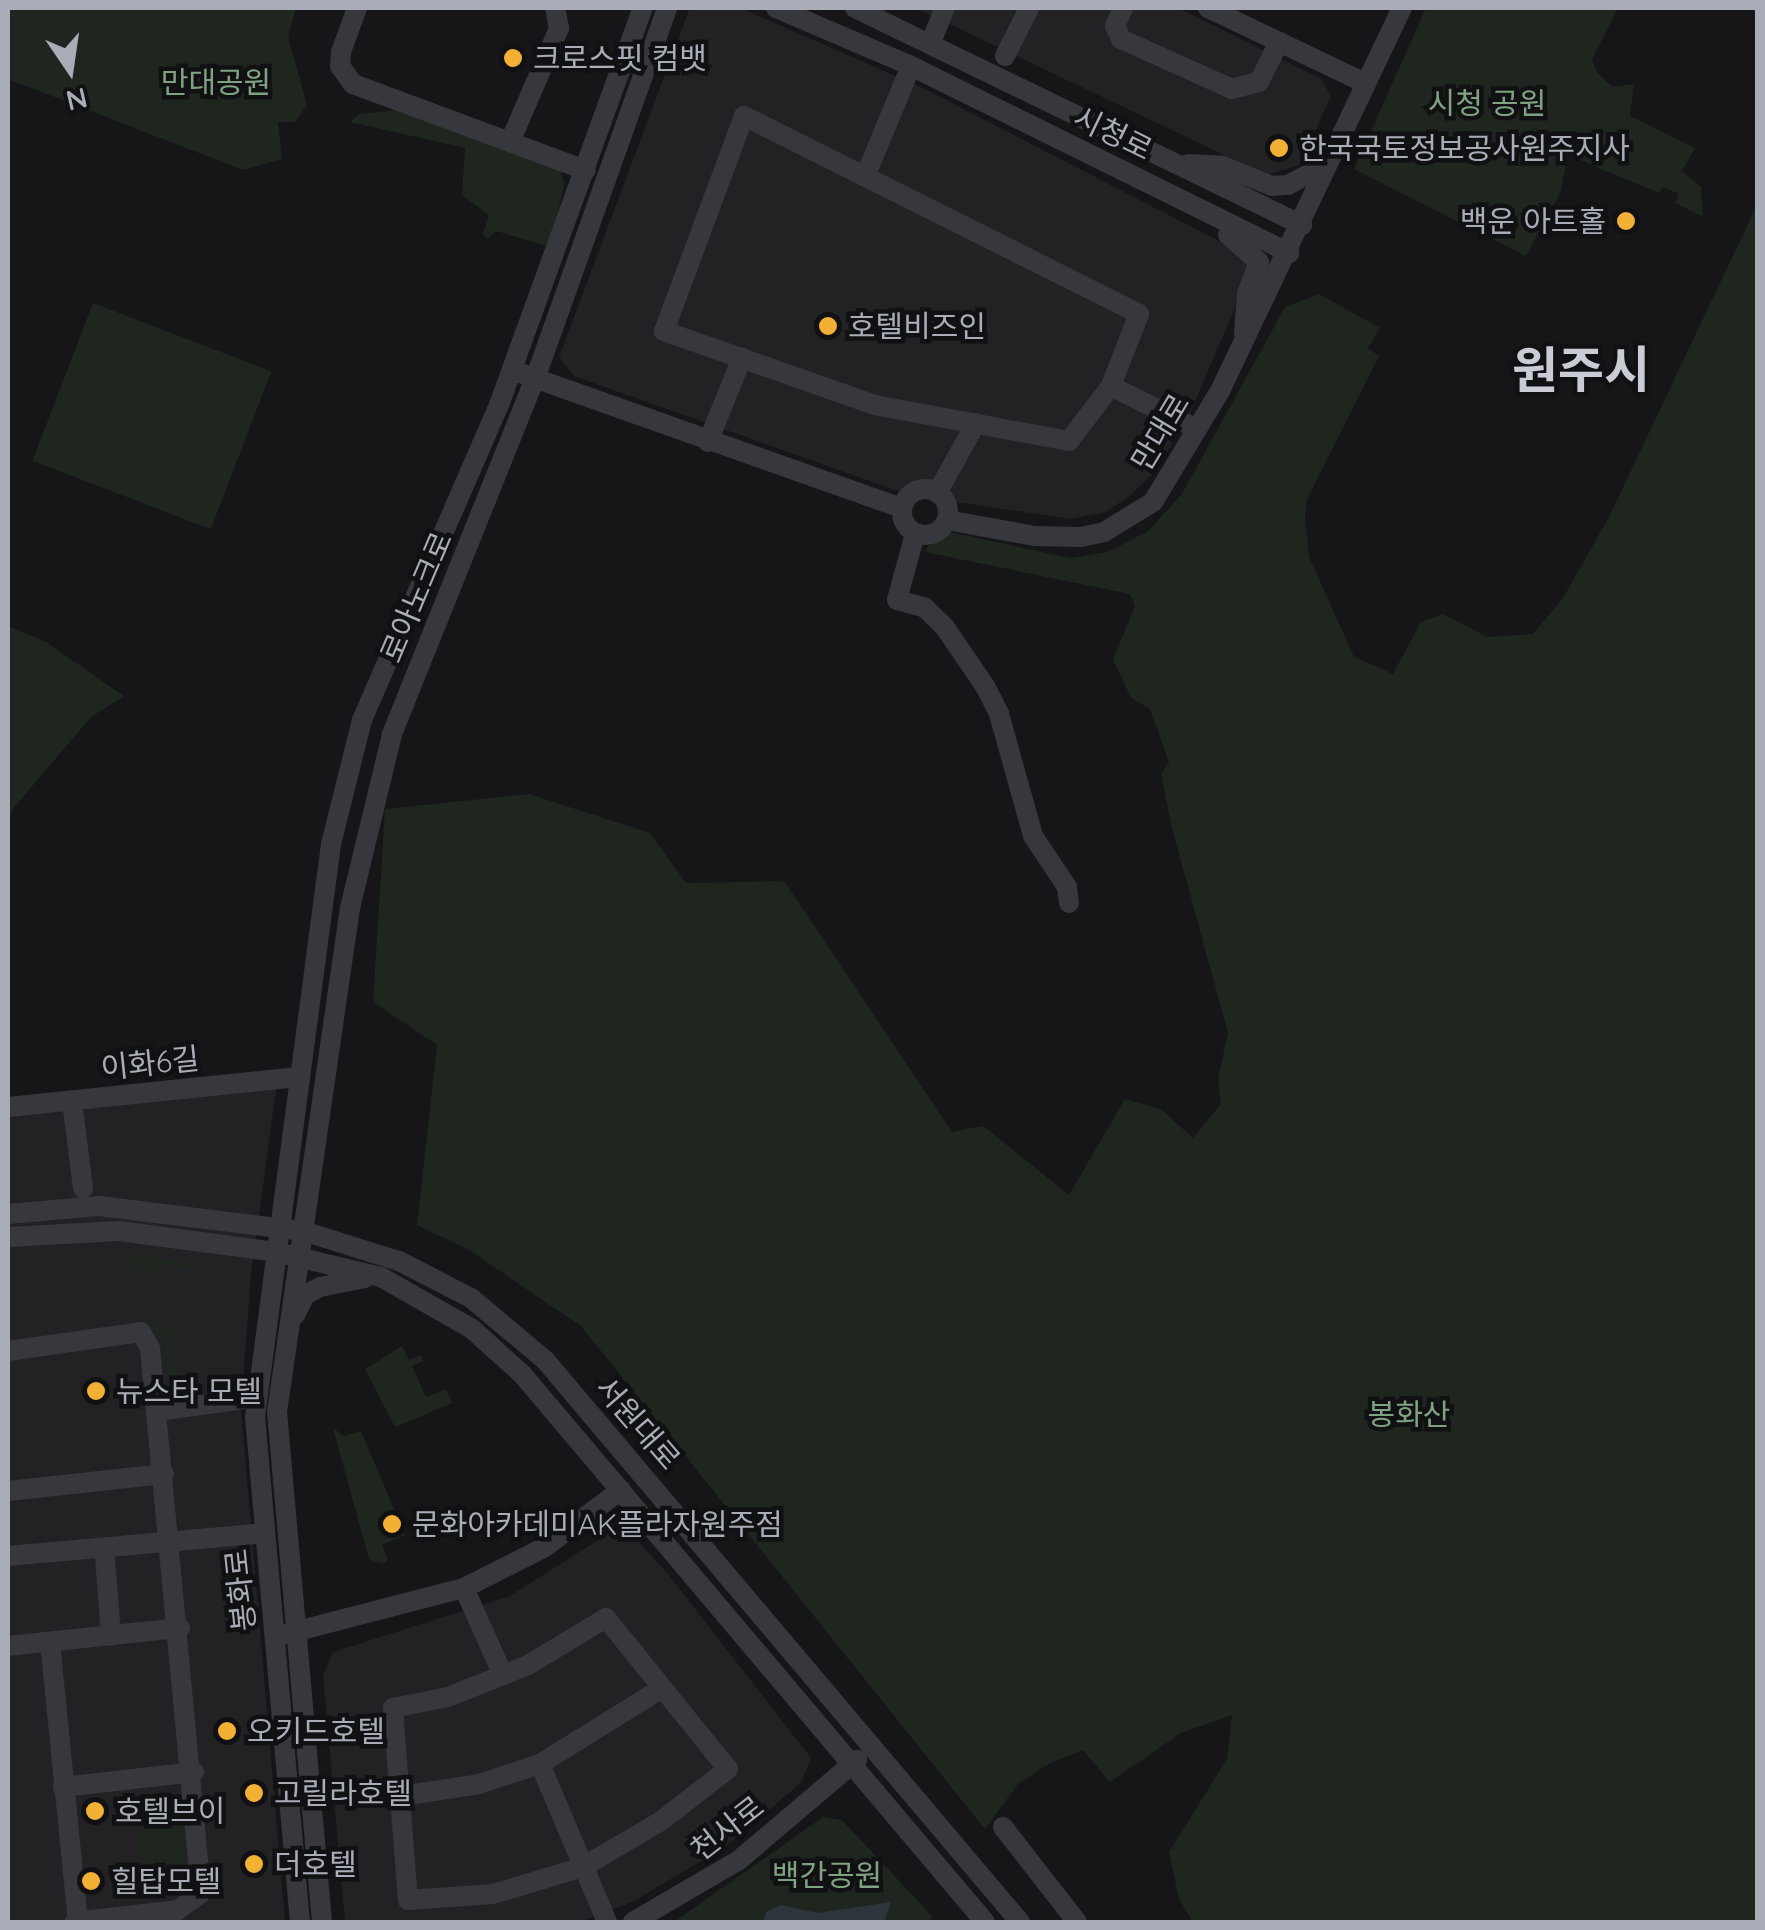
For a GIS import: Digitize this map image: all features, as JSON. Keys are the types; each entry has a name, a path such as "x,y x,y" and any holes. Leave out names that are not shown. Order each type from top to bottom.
{"street":[{"path":"357,8 340,66 353,84 586,170"},
{"path":"510,142 560,28 555,8"},
{"path":"640,8 643,39"},
{"name":"로아노크로","path":"279,1228 322,906 344,777 362,720 512,370 586,170 643,39 667,8"},
{"path":"643,39 682,8"},
{"name":"시청로","path":"776,8 912,66 1289,253"},
{"name":"시청로","path":"854,8 1302,225"},
{"path":"930,42 945,8"},
{"path":"1005,56 1029,8"},
{"path":"1123,8 1115,26 1121,38 1232,90 1259,82 1279,42"},
{"path":"1208,8 1366,83"},
{"path":"1302,225 1342,131 1402,8"},
{"name":"로아노크로","path":"299,1258 350,908 392,734 535,379 643,39"},
{"path":"865,176 912,66"},
{"path":"744,116 865,176 1139,314 1110,386 1069,441 875,405 664,330 744,116"},
{"path":"1176,164 1223,166 1272,186 1288,185 1311,173 1342,131"},
{"path":"1170,194 1256,255 1243,344"},
{"name":"만대로","path":"946,520 1034,536 1104,532 1153,502 1243,344 1302,225"},
{"path":"708,442 742,358"},
{"path":"512,370 902,508"},
{"path":"1110,386 1197,429"},
{"path":"937,492 976,424"},
{"path":"918,490 937,492 946,501 946,520 933,534 916,534 902,520 902,508 918,490"},
{"path":"916,534 897,600 934,616 985,686 1004,729 1033,836 1067,887 1069,903"},
{"path":"322,906 350,908"},
{"name":"이화6길","path":"8,1107 299,1077"},
{"path":"72,1102 82,1188"},
{"path":"8,1214 100,1206 279,1228"},
{"name":"서원대로","path":"279,1228 302,1231 399,1261 445,1284 545,1360 1020,1922"},
{"name":"봉화로","path":"279,1228 254,1417 264,1533 285,1635 322,1922"},
{"path":"8,1238 119,1230 276,1252"},
{"name":"서원대로","path":"276,1252 381,1277 426,1297 485,1340 622,1490 985,1922"},
{"name":"봉화로","path":"299,1258 277,1412 300,1922"},
{"path":"288,1342 306,1295 331,1282 381,1277"},
{"path":"8,1351 141,1332 150,1348 194,1772 201,1893 178,1910 142,1919 77,1922 50,1642"},
{"path":"157,1411 246,1399"},
{"path":"8,1491 164,1474"},
{"name":"서원대로","path":"285,1635 464,1588 546,1547 622,1490"},
{"path":"8,1556 264,1533"},
{"path":"105,1556 111,1636"},
{"path":"464,1588 503,1676"},
{"path":"606,1618 662,1688 728,1769 661,1822 584,1867 492,1894 408,1900 393,1708 503,1676 606,1618"},
{"path":"8,1646 180,1628"},
{"path":"401,1796 480,1784 540,1764 662,1688"},
{"name":"천사로","path":"633,1922 739,1860 873,1746"},
{"path":"540,1764 607,1922"},
{"path":"63,1787 194,1772"},
{"path":"1002,1827 1078,1922"}],"shaded area":[{"path":"741,8 923,88 1250,257 1254,263 1191,411 1156,471 1132,494 1106,512 1071,519 909,495 574,376 559,357 689,10"},
{"path":"916,8 1178,8 1320,78 1331,96 1300,165 1266,175"},
{"path":"277,1083 251,1274 241,1408 285,1922 8,1922 8,1109"},
{"path":"617,1528 626,1528 668,1574 811,1758 801,1783 726,1846 634,1901 580,1922 345,1922 323,1675 333,1652 510,1596"},
{"path":"891,1902 884,1922 763,1922 766,1912 781,1905 818,1913"}],"green space":[{"name":"만대공원","path":"8,8 296,8 288,37 307,105 295,122 278,122 282,159 243,170 8,79"},
{"name":"시청 공원","path":"1426,8 1618,8 1592,59 1597,73 1613,87 1634,84 1630,116 1695,148 1682,171 1701,187 1703,217 1675,203 1679,194 1664,187 1659,193 1568,155 1561,191 1526,256 1354,169"},
{"path":"397,110 560,169 564,184 551,247 496,231 488,239 483,234 489,215 462,195 465,148 350,122 359,114"},
{"name":"봉화산","path":"1757,205 1757,1922 1193,1922 1179,1899 1169,1852 1227,1759 1232,1715 1181,1733 1110,1782 1083,1750 1050,1763 1018,1784 985,1829 581,1326 469,1250 417,1225 437,1045 373,1002 385,809 529,794 650,833 686,883 784,881 952,1132 983,1126 1069,1195 1125,1099 1161,1109 1193,1138 1221,1104 1218,1079 1228,1033 1172,828 1161,774 1169,762 1150,709 1131,698 1113,659 1135,606 1130,594 925,552 933,535 940,530 1070,558 1108,552 1148,531 1182,494 1285,307 1319,294 1380,328 1368,348 1379,356 1307,499 1305,518 1309,557 1354,657 1393,674 1421,622 1443,614 1487,637 1533,634 1563,598 1609,517"},
{"path":"93,303 271,371 211,529 32,461"},
{"path":"8,626 46,642 124,696 91,717 11,811 8,858"},
{"path":"131,1255 149,1255 210,1269 157,1264 155,1272 132,1270"},
{"path":"138,1320 175,1328 172,1367 180,1369 179,1390 203,1395 219,1384 233,1385 236,1355 242,1390 173,1403 164,1337"},
{"path":"402,1346 409,1360 421,1355 423,1361 412,1366 426,1397 446,1389 452,1403 395,1427 365,1369"},
{"path":"333,1428 344,1436 361,1431 405,1535 382,1545 388,1560 382,1564 369,1559"},
{"path":"180,1805 186,1894 143,1897 137,1808"},
{"name":"백간공원","path":"823,1817 842,1820 933,1917 927,1922 674,1922"}],"place":[{"name":"크로스핏 컴뱃","path":"513,58"},
{"name":"한국국토정보공사원주지사","path":"1279,148"},
{"name":"백운 아트홀","path":"1626,221"},
{"name":"호텔비즈인","path":"828,326"},
{"name":"뉴스타 모텔","path":"96,1391"},
{"name":"문화아카데미AK플라자원주점","path":"392,1524"},
{"name":"오키드호텔","path":"227,1731"},
{"name":"고릴라호텔","path":"254,1793"},
{"name":"호텔브이","path":"95,1811"},
{"name":"더호텔","path":"254,1864"},
{"name":"힐탑모텔","path":"91,1881"}],"district":[{"name":"원주시","path":"1581,370"}]}
